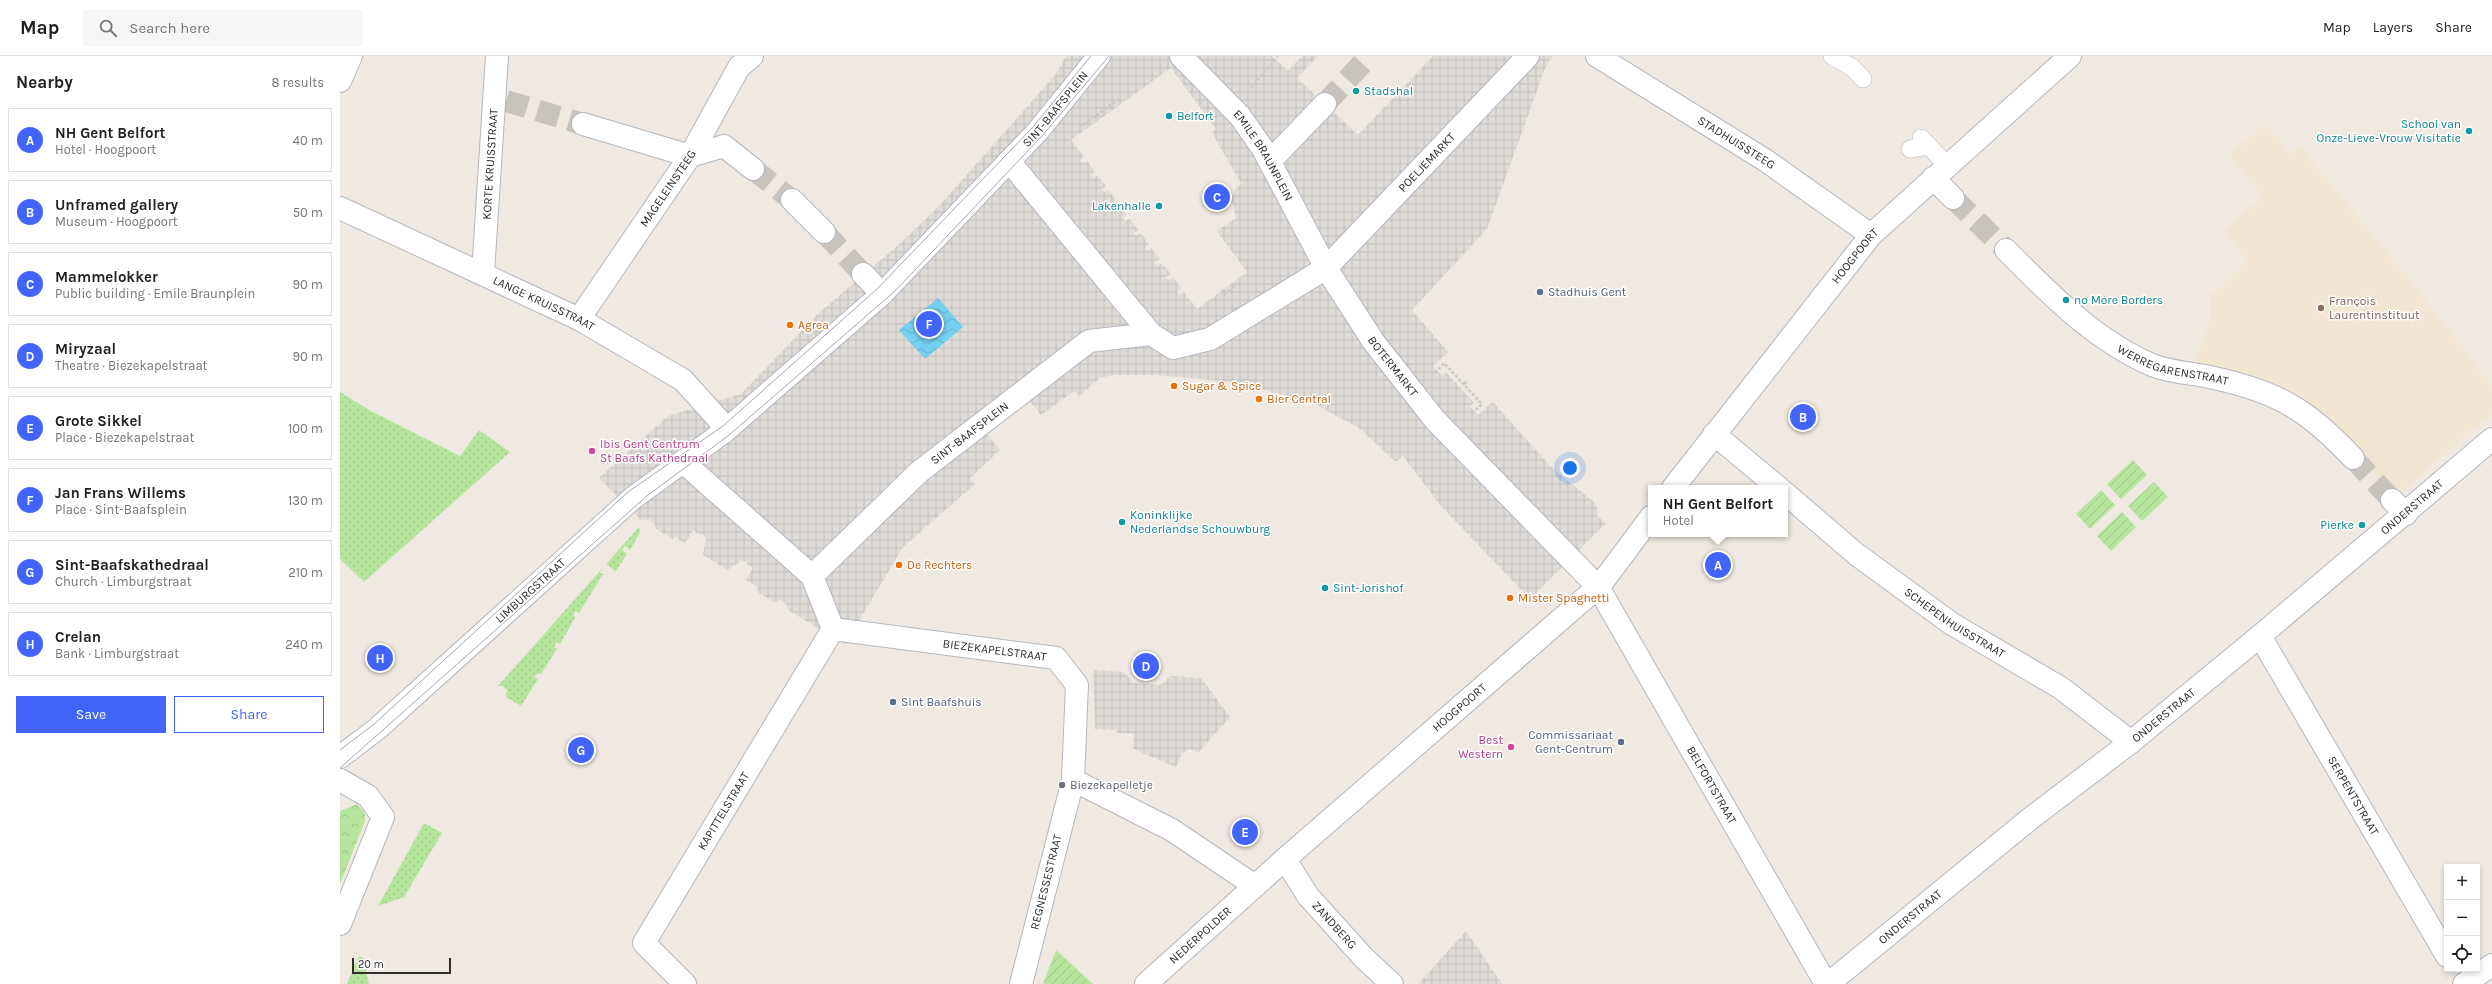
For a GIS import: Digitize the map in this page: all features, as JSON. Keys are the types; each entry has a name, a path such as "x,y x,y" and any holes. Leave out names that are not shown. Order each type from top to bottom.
{"street":[{"path":"340,80 351,56"},
{"name":"KORTE KRUISSTRAAT","path":"483,273 499,99 497,56"},
{"name":"MAGELEINSTEEG","path":"579,319 690,156 739,67 752,56"},
{"name":"SINT-BAAFSPLEIN","path":"725,431 882,294 1037,132 1100,56"},
{"name":"EMILE BRAUNPLEIN","path":"1181,56 1234,109 1270,161 1326,268"},
{"name":"POELJEMARKT","path":"1326,268 1528,56"},
{"name":"STADHUISSTEEG","path":"1596,56 1765,160 1872,235"},
{"name":"HOOGPOORT","path":"1675,485 1872,235 1940,171 2070,56"},
{"path":"1270,161 1325,104"},
{"path":"583,124 690,156 724,146 753,169"},
{"path":"1009,161 1159,339 1173,348 1210,339 1326,268"},
{"path":"1940,171 1952,198"},
{"path":"792,200 824,232"},
{"name":"LANGE KRUISSTRAAT","path":"340,208 483,273 579,319 683,380 719,420 725,431"},
{"name":"WERREGARENSTRAAT","path":"2006,250 2070,311 2117,348 2154,366 2243,384 2271,394 2310,417 2353,458"},
{"name":"BOTERMARKT","path":"1326,268 1373,341 1434,420 1598,587"},
{"path":"864,274 882,294"},
{"name":"SINT-BAAFSPLEIN","path":"812,576 919,472 1089,341 1159,339"},
{"name":"LIMBURGSTRAAT","path":"340,757 377,729 633,498 725,431"},
{"path":"1714,434 1775,485"},
{"name":"ONDERSTRAAT","path":"1827,984 2031,818 2131,742 2260,636 2399,507 2492,439"},
{"path":"682,462 812,576 833,629"},
{"name":"SCHEPENHUISSTRAAT","path":"1788,497 1856,554 1952,624 2061,688 2131,742"},
{"name":"HOOGPOORT","path":"1255,886 1598,587 1648,521"},
{"name":"BELFORTSTRAAT","path":"1598,587 1827,984"},
{"name":"BIEZEKAPELSTRAAT","path":"833,629 1056,658 1077,685 1073,780"},
{"name":"KAPITTELSTRAAT","path":"685,984 644,943 833,629"},
{"name":"SERPENTSTRAAT","path":"2260,636 2444,951"},
{"path":"340,780 368,796 383,817 340,924"},
{"path":"1073,780 1172,830 1255,886"},
{"name":"REGNESSESTRAAT","path":"1021,984 1073,780"},
{"name":"ZANDBERG","path":"1285,859 1308,896 1364,958 1392,984"},
{"name":"NEDERPOLDER","path":"1146,984 1255,886"},
{"path":"2457,972 2464,984 2492,964"}],"lane":[{"path":"1832,56 1853,68 1863,79"},
{"path":"1920,144 1940,171"}],"path":[{"path":"1234,109 1278,56"},
{"path":"1094,123 1090,120 1119,99"},
{"path":"1222,290 1225,294 1236,285"},
{"path":"1438,371 1444,363 1482,404 1474,411"},
{"path":"1464,384 1468,380"}],"shaded area":[{"path":"1066,56 1272,56 1288,71 1302,56 1318,56 1297,78 1358,135 1433,56 1552,56 1544,71 1487,229 1412,310 1448,352 1433,366 1442,376 1446,372 1474,403 1470,406 1478,415 1493,402 1552,468 1594,502 1597,507 1598,517 1606,523 1530,599 1441,506 1403,456 1396,462 1359,428 1314,404 1243,384 1157,375 1113,375 1100,378 1079,396 1074,391 1041,415 1028,399 986,433 1000,450 970,478 975,484 903,547 845,644 788,610 786,604 781,600 774,602 756,591 758,587 746,580 753,568 747,564 747,561 741,561 727,570 703,555 706,539 703,534 700,535 693,530 685,543 675,537 673,539 656,529 654,523 649,519 642,521 599,478 668,416 741,394 819,313 903,241 940,205 1056,74","holes":["1171,68 1216,129 1212,132 1241,183 1233,193 1232,200 1236,218 1217,231 1247,272 1197,309 1184,292 1180,295 1177,292 1181,288 1173,277 1168,280 1166,277 1171,274 1162,263 1158,266 1155,262 1160,259 1151,248 1147,251 1145,248 1149,245 1141,233 1136,236 1134,233 1138,230 1130,219 1125,221 1123,218 1127,215 1119,204 1115,207 1113,204 1116,201 1109,190 1104,192 1102,189 1106,186 1097,175 1094,178 1091,175 1095,171 1087,161 1083,163 1080,160 1084,157 1071,140"]},
{"name":"François Laurentinstituut","path":"2265,124 2289,153 2299,146 2417,289 2492,386 2492,415 2467,434 2396,497 2357,454 2282,390 2256,375 2194,367 2210,320 2210,296 2248,261 2224,232 2263,196 2229,155"},
{"path":"1093,670 1124,672 1134,683 1160,685 1171,676 1201,678 1230,717 1198,753 1190,749 1182,753 1176,767 1133,749 1134,734 1117,733 1116,730 1095,729"},
{"path":"1466,931 1502,984 1419,984 1422,980"}],"green space":[{"path":"340,392 369,410 460,456 479,430 510,452 364,582 340,559"},
{"path":"2133,460 2147,475 2121,499 2107,484"},
{"path":"2154,482 2168,497 2142,521 2128,506"},
{"path":"2101,490 2115,505 2090,529 2076,514"},
{"path":"2122,512 2136,527 2111,551 2097,536"},
{"path":"639,527 640,532 630,550 625,546 622,550 627,554 616,571 606,564"},
{"path":"605,565 600,573 603,574 579,613 575,611 573,616 575,618 560,644 557,642 554,647 557,649 541,674 538,673 534,677 538,679 521,706 506,697 507,690 503,686 498,686"},
{"path":"357,804 365,813 365,821 340,884 340,811"},
{"path":"424,823 442,833 404,897 378,906"},
{"path":"1056,950 1093,984 1043,984"},
{"path":"359,956 363,958 369,984 347,984"}],"water":[{"path":"938,298 963,327 925,359 899,330"}],"tunnel":[{"path":"1325,104 1369,56"},
{"path":"506,101 583,124"},
{"path":"753,169 792,200"},
{"path":"1953,198 2006,250"},
{"path":"824,232 863,274"},
{"path":"2353,458 2392,500"}],"tram line":[{"path":"340,750 373,725 628,492 723,426 877,289 1032,128 1091,56"},
{"path":"340,768 648,495 728,436 895,291 1042,136 1109,56"}],"place":[{"name":"Stadshal","path":"1356,91"},
{"name":"Belfort","path":"1169,116"},
{"name":"School van Onze-Lieve-Vrouw Visitatie","path":"2469,131"},
{"name":"Mammelokker","path":"1217,197"},
{"name":"Lakenhalle","path":"1159,206"},
{"name":"Stadhuis Gent","path":"1540,292"},
{"name":"no More Borders","path":"2066,300"},
{"name":"François Laurentinstituut","path":"2321,308"},
{"name":"Jan Frans Willems","path":"929,324"},
{"name":"Agrea","path":"790,325"},
{"name":"Sugar & Spice","path":"1174,386"},
{"name":"Bier Central","path":"1259,399"},
{"name":"Unframed gallery","path":"1803,417"},
{"name":"Ibis Gent Centrum St Baafs Kathedraal","path":"592,451"},
{"name":"Koninklijke Nederlandse Schouwburg","path":"1122,522"},
{"name":"Pierke","path":"2362,525"},
{"name":"De Rechters","path":"899,565"},
{"name":"NH Gent Belfort","path":"1718,565"},
{"name":"Sint-Jorishof","path":"1325,588"},
{"name":"Mister Spaghetti","path":"1510,598"},
{"name":"Crelan","path":"380,658"},
{"name":"Miryzaal","path":"1146,666"},
{"name":"Sint Baafshuis","path":"893,702"},
{"name":"Commissariaat Gent-Centrum","path":"1621,742"},
{"name":"Best Western","path":"1511,747"},
{"name":"Sint-Baafskathedraal","path":"581,750"},
{"name":"Biezekapelletje","path":"1062,785"},
{"name":"Grote Sikkel","path":"1245,832"}]}
